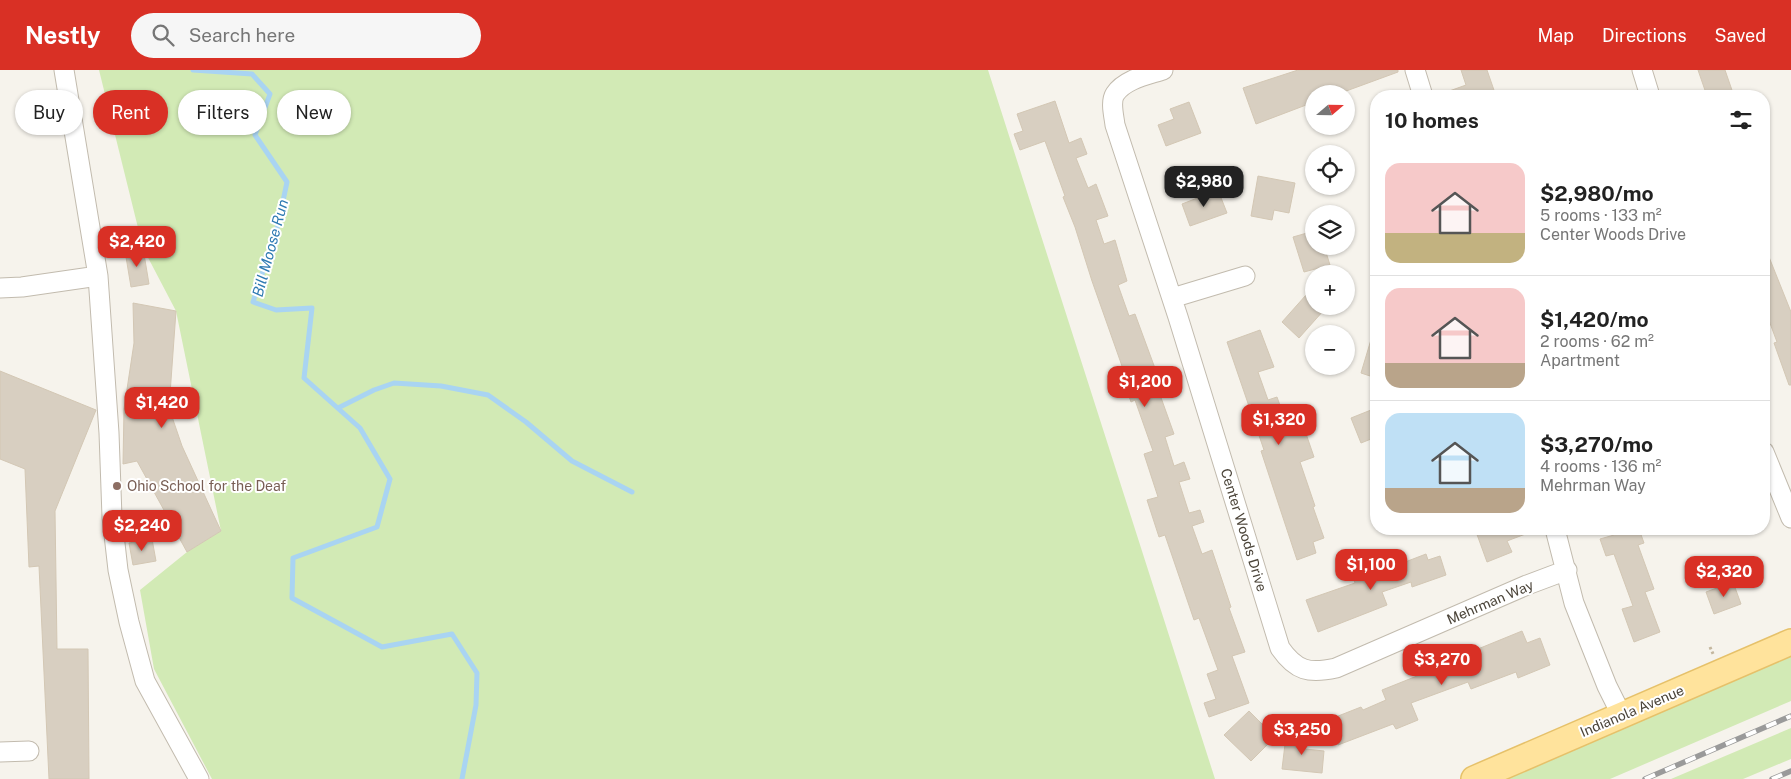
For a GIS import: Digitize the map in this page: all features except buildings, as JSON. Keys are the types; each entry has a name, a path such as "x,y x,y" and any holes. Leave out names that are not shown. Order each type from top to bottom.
{"main road":[{"name":"Indianola Avenue","path":"1474,779 1791,642"}],"street":[{"path":"64,70 98,276 110,433 112,517 118,570 127,614 145,681 199,779"},
{"name":"Center Woods Drive","path":"1164,70 1127,83 1114,95 1115,125 1172,298 1280,648 1289,661 1302,669"},
{"path":"1415,70 1421,90"},
{"path":"1642,70 1648,90"},
{"path":"0,288 22,287 98,276"},
{"path":"1172,298 1244,276"},
{"path":"1770,467 1791,518"},
{"path":"1557,535 1578,612 1607,686 1622,716"},
{"name":"Mehrman Way","path":"1302,669 1319,672 1336,668 1527,585 1567,570"},
{"path":"0,752 29,751"}],"green space":[{"path":"99,70 988,70 1215,779 212,779 154,669 140,590 187,552 221,531 176,311 143,248 115,135 168,135 168,90 104,90"},
{"path":"1791,654 1791,701 1610,779 1499,779"},
{"path":"1791,728 1791,759 1743,779 1671,779"}],"waterway":[{"name":"Bill Moose Run","path":"193,70 252,74 270,94 255,135 287,182 278,225 253,302 276,310 312,308 304,378 360,428 390,479 377,527 293,558 292,598 382,647 452,634 477,673 476,705 462,779"},
{"path":"338,408 374,390 394,383 441,386 488,395 526,422 572,461 632,492"}],"railway":[{"path":"1645,779 1791,716"},
{"path":"1772,779 1791,771"}],"place":[{"name":"Ohio School for the Deaf","path":"117,486"}]}
